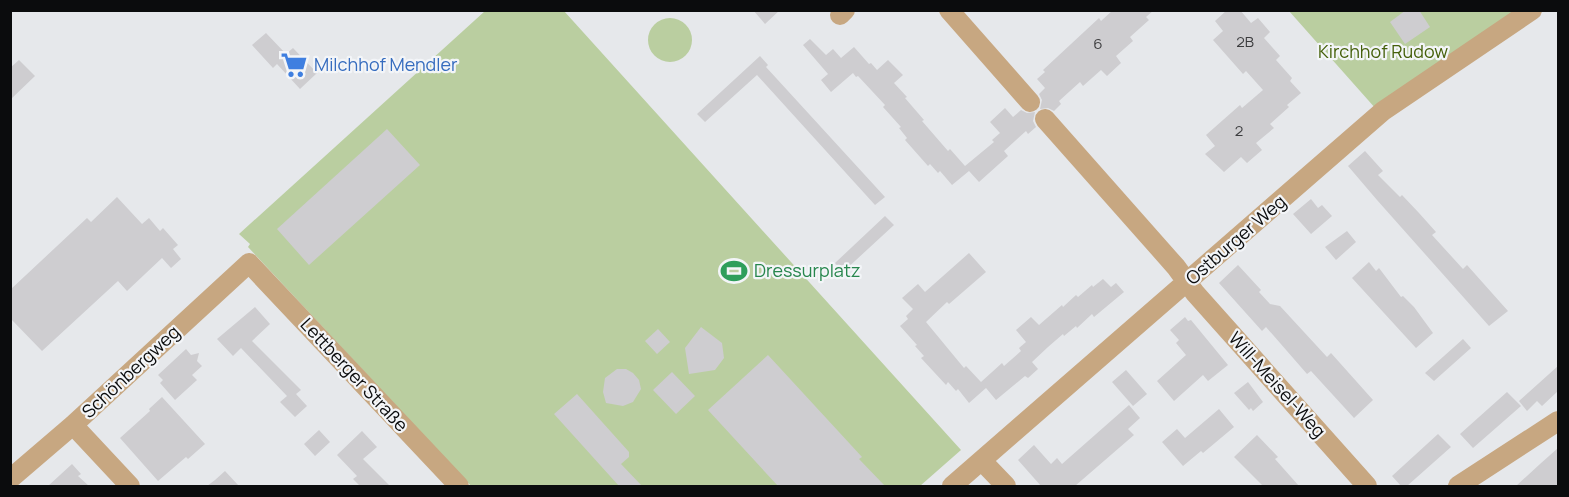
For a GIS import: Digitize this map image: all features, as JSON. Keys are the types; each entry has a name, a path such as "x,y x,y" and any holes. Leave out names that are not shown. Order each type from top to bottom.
{"street":[{"path":"949,10 1030,102"},
{"name":"Ostburger Weg","path":"952,486 1383,111 1532,10"},
{"name":"Will-Meisel-Weg","path":"1045,119 1367,486"},
{"name":"Schönbergweg","path":"10,479 73,425 249,263"},
{"name":"Lettberger Straße","path":"249,263 459,486"},
{"path":"1458,486 1558,421"},
{"path":"73,425 130,486"},
{"path":"982,460 1006,486"}],"green space":[{"path":"485,11 564,11 961,450 920,486 471,486 248,247 250,244 239,234"},
{"name":"Kirchhof Rudow","path":"1289,11 1519,11 1376,109"},
{"path":"670,18 685,25 692,40 685,55 670,62 655,55 648,40 655,25"}],"building":[{"path":"753,10 780,10 765,24"},
{"path":"1113,10 1154,10 1146,17 1149,20 1130,37 1133,41 1116,56 1121,63 1107,76 1101,70 1083,86 1080,82 1059,101 1061,104 1054,111 1048,108 1040,109 1042,100 1039,94 1045,88 1037,79 1045,72 1043,70 1099,18 1101,21"},
{"path":"1227,10 1240,10 1251,23 1258,18 1270,32 1264,38 1280,56 1276,60 1292,78 1290,81 1301,93 1270,124 1274,128 1256,143 1262,150 1247,163 1241,157 1224,172 1205,154 1215,146 1206,135 1240,105 1242,108 1263,90 1246,71 1243,74 1213,40 1223,31 1215,21"},
{"path":"1406,10 1419,10 1430,27 1405,44 1390,22"},
{"path":"266,33 286,54 293,48 317,73 300,89 277,64 273,68 252,45"},
{"path":"810,39 826,55 833,49 841,58 854,47 877,70 888,60 903,75 894,83 924,120 922,121 948,151 950,149 965,166 994,142 992,140 1000,133 990,122 1005,108 1013,117 1021,110 1027,113 1035,112 1033,121 1036,127 1028,134 1026,131 1004,151 1008,156 979,182 969,171 952,185 940,171 938,173 930,164 928,166 905,140 907,138 899,128 901,127 883,107 885,105 858,76 856,77 853,73 831,92 821,80 828,74 803,45"},
{"path":"760,56 768,65 766,67 885,197 875,205 757,75 705,122 697,114"},
{"path":"19,60 35,76 10,100 10,68"},
{"path":"387,129 420,165 309,265 277,229"},
{"path":"1365,151 1383,171 1378,175 1400,197 1402,195 1436,232 1432,235 1463,269 1467,265 1508,311 1489,326 1348,166"},
{"path":"117,197 142,224 149,218 160,231 163,228 178,245 173,249 181,259 171,268 162,258 127,291 118,281 42,351 10,318 10,290 87,218 91,222"},
{"path":"1311,199 1318,208 1322,205 1332,216 1311,234 1293,214"},
{"path":"885,216 894,225 843,272 835,263"},
{"path":"1347,231 1356,242 1336,260 1325,247"},
{"path":"969,253 986,272 949,304 947,302 926,322 964,368 966,366 981,382 1002,363 1004,366 1021,351 1019,348 1026,342 1016,330 1031,317 1039,325 1062,305 1063,307 1076,295 1078,297 1103,279 1111,287 1116,283 1124,292 1094,317 1092,314 1077,328 1076,326 1064,336 1063,334 1048,347 1032,362 1038,369 1028,378 1025,376 996,400 986,388 969,403 958,389 956,391 948,382 946,385 921,358 924,356 915,346 917,345 900,326 908,319 906,316 913,309 902,298 918,284 925,292"},
{"path":"1369,262 1376,271 1379,268 1401,297 1403,296 1414,307 1433,333 1416,348 1352,278"},
{"path":"1238,265 1261,290 1259,292 1270,304 1280,306 1327,357 1331,353 1373,400 1354,418 1311,371 1307,374 1266,327 1262,331 1219,283"},
{"path":"255,307 270,324 252,341 301,390 296,394 307,406 295,417 280,402 287,396 241,348 233,356 217,339"},
{"path":"1185,317 1188,321 1191,320 1228,365 1208,381 1203,375 1174,401 1157,381 1186,355 1176,343 1179,340 1170,330"},
{"path":"701,327 722,343 724,358 715,370 689,374 685,348"},
{"path":"658,329 670,342 657,354 645,341"},
{"path":"1463,339 1471,348 1434,381 1425,373"},
{"path":"186,349 191,355 199,353 197,361 202,366 192,375 197,380 175,400 160,383 163,380 158,375"},
{"path":"768,355 862,457 859,459 885,486 778,486 708,410"},
{"path":"1558,366 1558,391 1542,406 1537,401 1527,411 1519,401"},
{"path":"617,369 626,369 633,373 639,380 641,389 633,402 623,406 606,403 603,392 605,378"},
{"path":"1126,370 1147,394 1133,406 1112,382"},
{"path":"672,372 695,396 676,414 653,390"},
{"path":"1248,382 1263,402 1253,411 1251,408 1249,410 1234,393"},
{"path":"1507,392 1521,406 1473,448 1460,434"},
{"path":"577,394 629,452 629,457 621,464 642,486 619,486 554,414"},
{"path":"162,397 205,444 158,481 120,438"},
{"path":"1129,405 1140,418 1128,429 1134,435 1075,486 1041,486 1018,460 1034,445 1051,464 1057,458 1062,464"},
{"path":"1219,409 1234,427 1203,453 1201,451 1183,466 1162,442 1177,429 1185,438"},
{"path":"319,430 330,442 315,456 304,444"},
{"path":"362,431 377,447 363,459 390,486 360,486 353,479 357,476 337,455"},
{"path":"1438,434 1451,447 1407,486 1401,486 1392,476"},
{"path":"1257,435 1278,457 1275,459 1299,486 1263,486 1234,457"},
{"path":"1558,448 1558,486 1516,486 1540,464"},
{"path":"72,464 81,474 78,476 89,486 48,486"},
{"path":"225,471 239,486 207,486 215,480"}],"place":[{"name":"Milchhof Mendler","path":"294,65"},
{"name":"Dressurplatz","path":"734,271"}]}
